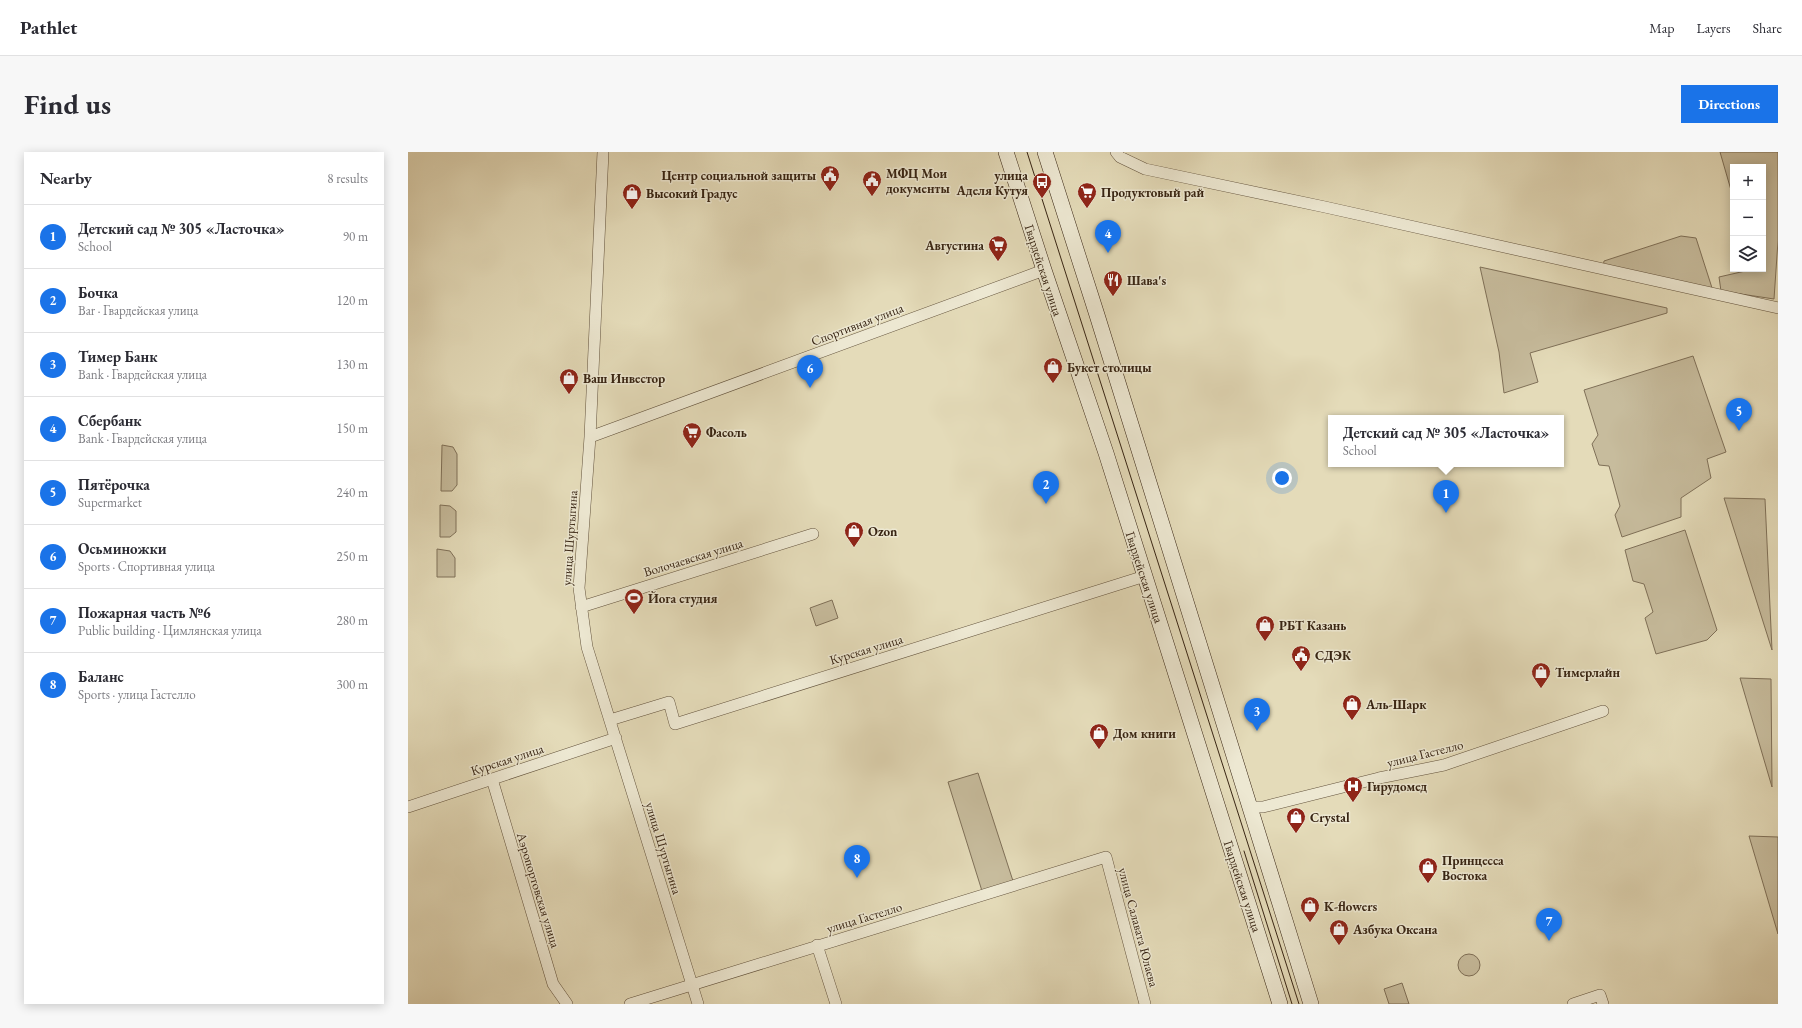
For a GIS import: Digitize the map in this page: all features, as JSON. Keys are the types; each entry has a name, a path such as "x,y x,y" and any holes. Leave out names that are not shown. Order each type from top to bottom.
{"main road":[{"name":"Гвардейская улица","path":"1006,152 1106,453 1280,1004"},
{"path":"1045,152 1098,315 1311,1004"}],"street":[{"name":"улица Шуртыгина","path":"603,152 590,437 579,588 581,607 587,647 698,1004"},
{"path":"1116,152 1120,157 1145,169 1325,207 1778,308"},
{"name":"Спортивная улица","path":"590,437 1044,270"},
{"name":"Волочаевская улица","path":"581,607 813,534"},
{"name":"Курская улица","path":"610,720 669,702 675,724 1145,576"},
{"name":"улица Гастелло","path":"1250,807 1263,807 1379,778 1444,765 1603,711"},
{"name":"Курская улица","path":"408,807 616,738"},
{"name":"Аэропортовская улица","path":"492,780 553,984 567,1004"},
{"name":"улица Гастелло","path":"630,1004 1106,858"},
{"name":"улица Салавата Юлаева","path":"1106,858 1145,1004"},
{"path":"817,946 836,1004"},
{"path":"1573,1004 1602,1000"}],"shaded area":[{"path":"1720,152 1778,152 1778,241 1774,299 1721,291 1719,277 1741,272 1766,272 1766,164 1730,164 1730,187"},
{"path":"1681,236 1696,238 1713,291 1603,267 1604,261"},
{"path":"1480,267 1667,308 1667,313 1530,353 1538,382 1504,393 1499,352"},
{"path":"1693,356 1726,452 1707,459 1711,478 1681,498 1681,517 1622,537 1615,515 1620,506 1609,466 1599,465 1592,444 1598,435 1584,390"},
{"path":"442,445 453,447 457,454 457,485 452,491 441,491"},
{"path":"1724,498 1765,499 1772,650"},
{"path":"440,505 450,506 456,511 456,532 450,537 440,537"},
{"path":"1685,530 1717,630 1707,640 1656,654 1645,618 1653,612 1644,584 1633,581 1625,550"},
{"path":"437,549 450,551 455,558 455,577 437,577"},
{"path":"832,600 838,618 816,626 810,608"},
{"path":"1740,678 1771,679 1772,787"},
{"path":"978,773 1013,881 982,891 948,782"},
{"path":"1749,836 1778,837 1778,934"},
{"path":"1465,954 1473,954 1480,961 1480,969 1473,976 1465,976 1458,969 1458,961"},
{"path":"1402,983 1409,1004 1389,1004 1384,989"}],"tram line":[{"path":"1027,152 1299,1004"},
{"path":"1244,851 1292,1004"}],"place":[{"name":"Центр социальной защиты","path":"830,192"},
{"name":"МФЦ Мои документы","path":"872,197"},
{"name":"улица Аделя Кутуя","path":"1042,199"},
{"name":"Продуктовый рай","path":"1087,209"},
{"name":"Высокий Градус","path":"632,210"},
{"name":"Сбербанк","path":"1108,253"},
{"name":"Августина","path":"998,262"},
{"name":"Шава's","path":"1113,297"},
{"name":"Букет столицы","path":"1053,384"},
{"name":"Осьминожки","path":"810,388"},
{"name":"Ваш Инвестор","path":"569,395"},
{"name":"Пятёрочка","path":"1739,431"},
{"name":"Фасоль","path":"692,449"},
{"name":"Бочка","path":"1046,504"},
{"name":"Детский сад № 305 «Ласточка»","path":"1446,513"},
{"name":"Ozon","path":"854,548"},
{"name":"Йога студия","path":"634,615"},
{"name":"РБТ Казань","path":"1265,642"},
{"name":"СДЭК","path":"1301,672"},
{"name":"Тимерлайн","path":"1541,689"},
{"name":"Аль-Шарк","path":"1352,721"},
{"name":"Тимер Банк","path":"1257,731"},
{"name":"Дом книги","path":"1099,750"},
{"name":"Гирудомед","path":"1353,803"},
{"name":"Crystal","path":"1296,834"},
{"name":"Баланс","path":"857,878"},
{"name":"Принцесса Востока","path":"1428,884"},
{"name":"K-flowers","path":"1310,923"},
{"name":"Пожарная часть №6","path":"1549,941"},
{"name":"Азбука Океана","path":"1339,946"}]}
